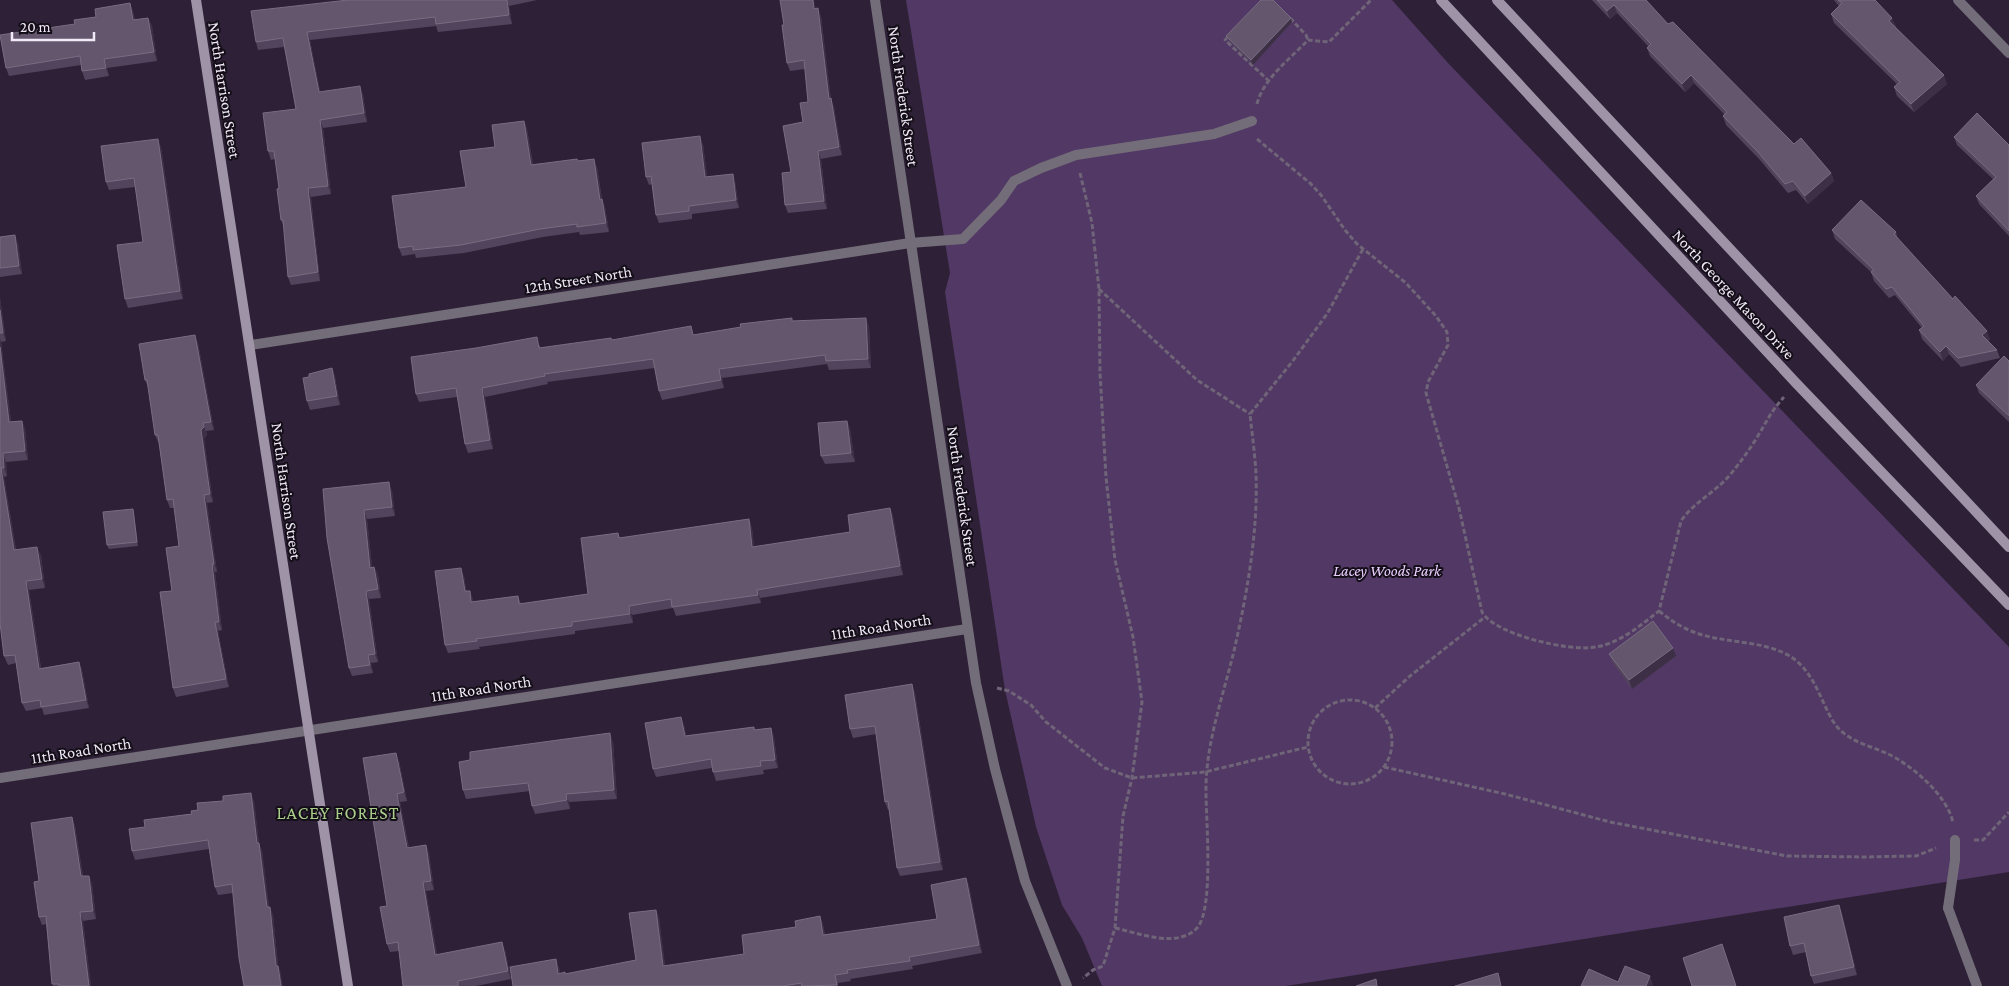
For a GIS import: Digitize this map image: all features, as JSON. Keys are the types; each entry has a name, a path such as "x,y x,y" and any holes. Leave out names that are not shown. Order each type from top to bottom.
{"main road":[{"name":"North Harrison Street","path":"196,0 251,346 307,730 348,986"},
{"name":"North George Mason Drive","path":"1441,0 1796,384 2009,605"},
{"name":"North George Mason Drive","path":"1497,0 2009,547"}],"street":[{"name":"North Frederick Street","path":"875,0 976,684 995,769 1025,881 1067,986"},
{"path":"1958,0 2009,53"},
{"name":"12th Street North","path":"251,346 910,243 964,239 1001,200 1014,181 1041,168 1076,155 1214,134 1252,121"},
{"name":"11th Road North","path":"0,778 967,628"},
{"path":"1956,840 1948,908 1977,986"}],"path":[{"path":"1308,40 1329,42 1371,0"},
{"path":"1289,17 1306,35 1308,40"},
{"path":"1232,33 1226,40 1269,81"},
{"path":"1308,40 1259,94 1252,121 1257,141 1321,195 1345,230 1363,249 1406,283 1436,316 1447,332 1448,345 1428,382 1426,394 1459,508 1482,612 1485,617 1506,630 1527,638 1571,648 1596,647 1622,637 1659,611 1681,521 1688,510 1719,488 1742,460 1757,438 1770,413 1778,404"},
{"path":"1076,155 1092,223 1100,289 1100,373 1106,478 1115,560 1133,637 1142,702 1132,778 1124,816 1115,928 1104,966 1093,970"},
{"path":"1115,928 1159,938 1182,938 1198,927 1204,913 1208,879 1205,772 1213,730 1236,642 1252,556 1256,475 1250,414 1292,362 1327,314 1363,249"},
{"path":"1100,289 1197,380 1250,414"},
{"path":"1659,611 1673,622 1693,632 1776,650 1788,655 1800,664 1812,680 1838,728 1851,738 1889,754 1919,775 1940,797 1951,814 1956,840"},
{"path":"1374,708 1410,676 1485,617"},
{"path":"976,684 1009,691 1031,705 1057,731 1105,768 1132,778 1205,772 1308,747"},
{"path":"1348,700 1362,701 1384,717 1391,728 1391,756 1375,777 1364,782 1340,783 1329,779 1312,760 1308,747 1309,733 1314,720 1323,710 1335,702 1348,700"},
{"path":"1384,767 1496,792 1610,822 1787,856 1916,856 1956,840 1983,840 2009,812"}],"green space":[{"name":"Lacey Woods Park","path":"906,0 1392,0 1448,63 2009,647 2009,872 1286,986 1102,986 1082,938 1062,905 1036,827 1005,690 945,292 950,273"}],"building":[{"path":"348,0 507,0 509,15 436,24 435,17 307,32 319,92 360,86 364,113 320,120 328,186 308,188 318,272 288,277 274,151 268,151 263,113 296,109 283,38 256,42 251,11"},
{"path":"780,0 813,0 814,9 818,8 829,99 831,98 839,147 818,151 824,201 785,205 782,173 791,172 783,126 803,122 800,103 808,102 804,60 787,63"},
{"path":"1261,0 1273,0 1291,18 1251,60 1226,36"},
{"path":"1597,0 1646,0 1668,24 1673,22 1794,144 1801,138 1831,173 1805,196 1793,181 1785,184 1757,151 1723,116 1727,112 1691,75 1682,84 1647,48 1651,44 1614,5 1607,11"},
{"path":"1838,0 1875,0 1892,18 1889,21 1944,75 1911,104 1894,87 1900,82 1831,14 1842,3"},
{"path":"130,3 133,20 148,18 154,52 104,59 106,68 82,71 80,56 6,68 0,35 75,24 74,20 96,17 95,9"},
{"path":"1977,113 2009,145 2009,231 1976,196 1996,177 1954,137"},
{"path":"524,121 531,165 577,159 578,161 594,159 600,200 602,199 606,223 577,227 577,224 540,229 461,245 413,250 413,246 399,248 392,196 466,187 460,151 495,147 492,125"},
{"path":"700,136 705,177 733,174 736,200 689,206 689,211 656,215 651,176 646,177 642,143"},
{"path":"158,139 180,291 125,299 117,245 143,242 134,178 106,182 101,146"},
{"path":"1861,200 1896,232 1894,234 1953,299 1955,296 1987,331 1982,335 1997,350 1958,358 1946,346 1940,352 1919,330 1924,326 1892,287 1886,289 1871,272 1874,270 1832,230"},
{"path":"15,235 19,266 0,268 0,237"},
{"path":"0,310 3,333 0,333"},
{"path":"792,318 792,321 866,318 868,359 826,361 825,355 719,369 721,380 659,391 653,359 544,374 545,376 482,388 490,440 465,444 456,388 416,394 411,357 537,337 539,348 611,338 612,340 691,326 693,335 741,327 740,324"},
{"path":"195,335 211,422 203,423 204,427 201,430 210,494 204,495 214,564 212,564 219,622 215,622 226,679 173,688 160,592 172,591 166,548 179,546 173,499 167,500 158,435 155,435 147,380 145,380 139,344"},
{"path":"0,347 9,422 22,421 25,451 3,453 4,468 1,468 14,550 37,547 42,579 26,581 39,669 79,662 86,700 41,707 40,700 22,703 15,655 4,656 0,623"},
{"path":"2004,356 2009,361 2009,416 1976,385"},
{"path":"332,368 337,396 307,401 303,378 309,377 309,374"},
{"path":"847,421 851,453 821,456 818,423"},
{"path":"389,482 392,507 364,510 370,568 374,567 378,589 366,591 375,654 368,655 370,665 349,668 327,538 323,489"},
{"path":"890,508 900,566 757,590 758,595 672,607 671,599 629,606 630,614 572,622 572,626 445,645 435,571 461,568 465,591 470,591 471,602 518,596 519,604 588,594 581,538 618,533 619,538 749,519 752,547 850,532 848,515"},
{"path":"133,509 137,542 107,545 103,512"},
{"path":"1653,621 1673,648 1629,680 1609,654"},
{"path":"912,684 940,862 897,868 888,801 885,802 875,726 850,729 845,695"},
{"path":"681,717 685,736 754,727 754,730 771,728 775,760 760,761 761,766 713,772 711,759 653,769 645,723"},
{"path":"610,733 614,790 566,794 567,800 532,806 528,783 463,790 459,762 470,760 470,752"},
{"path":"396,753 404,792 397,794 407,848 426,845 431,881 423,882 435,955 502,942 508,971 458,981 458,986 403,986 398,942 387,944 380,907 387,906 363,758"},
{"path":"251,793 267,907 270,907 276,966 278,966 281,986 244,986 239,958 232,884 215,887 208,840 132,851 129,829 145,827 144,820 192,814 191,811 198,810 197,803 223,801 223,796"},
{"path":"72,817 81,876 89,876 93,911 80,912 89,986 59,986 59,984 52,984 46,916 39,917 34,882 39,881 31,823"},
{"path":"966,878 979,945 909,957 910,961 847,970 848,973 835,975 837,985 802,986 801,983 783,986 513,986 510,967 556,959 558,974 565,972 565,974 636,960 629,913 656,910 663,966 744,954 742,935 796,927 795,921 820,916 823,935 937,919 931,885"},
{"path":"1839,905 1854,967 1811,976 1804,943 1790,946 1784,917"},
{"path":"1722,944 1736,986 1692,986 1683,958"},
{"path":"1625,966 1650,976 1646,986 1581,986 1589,969 1618,982"},
{"path":"1498,973 1501,986 1455,986"},
{"path":"1376,979 1377,986 1356,986"}],"district":[{"name":"LACEY FOREST","path":"338,813"}]}
